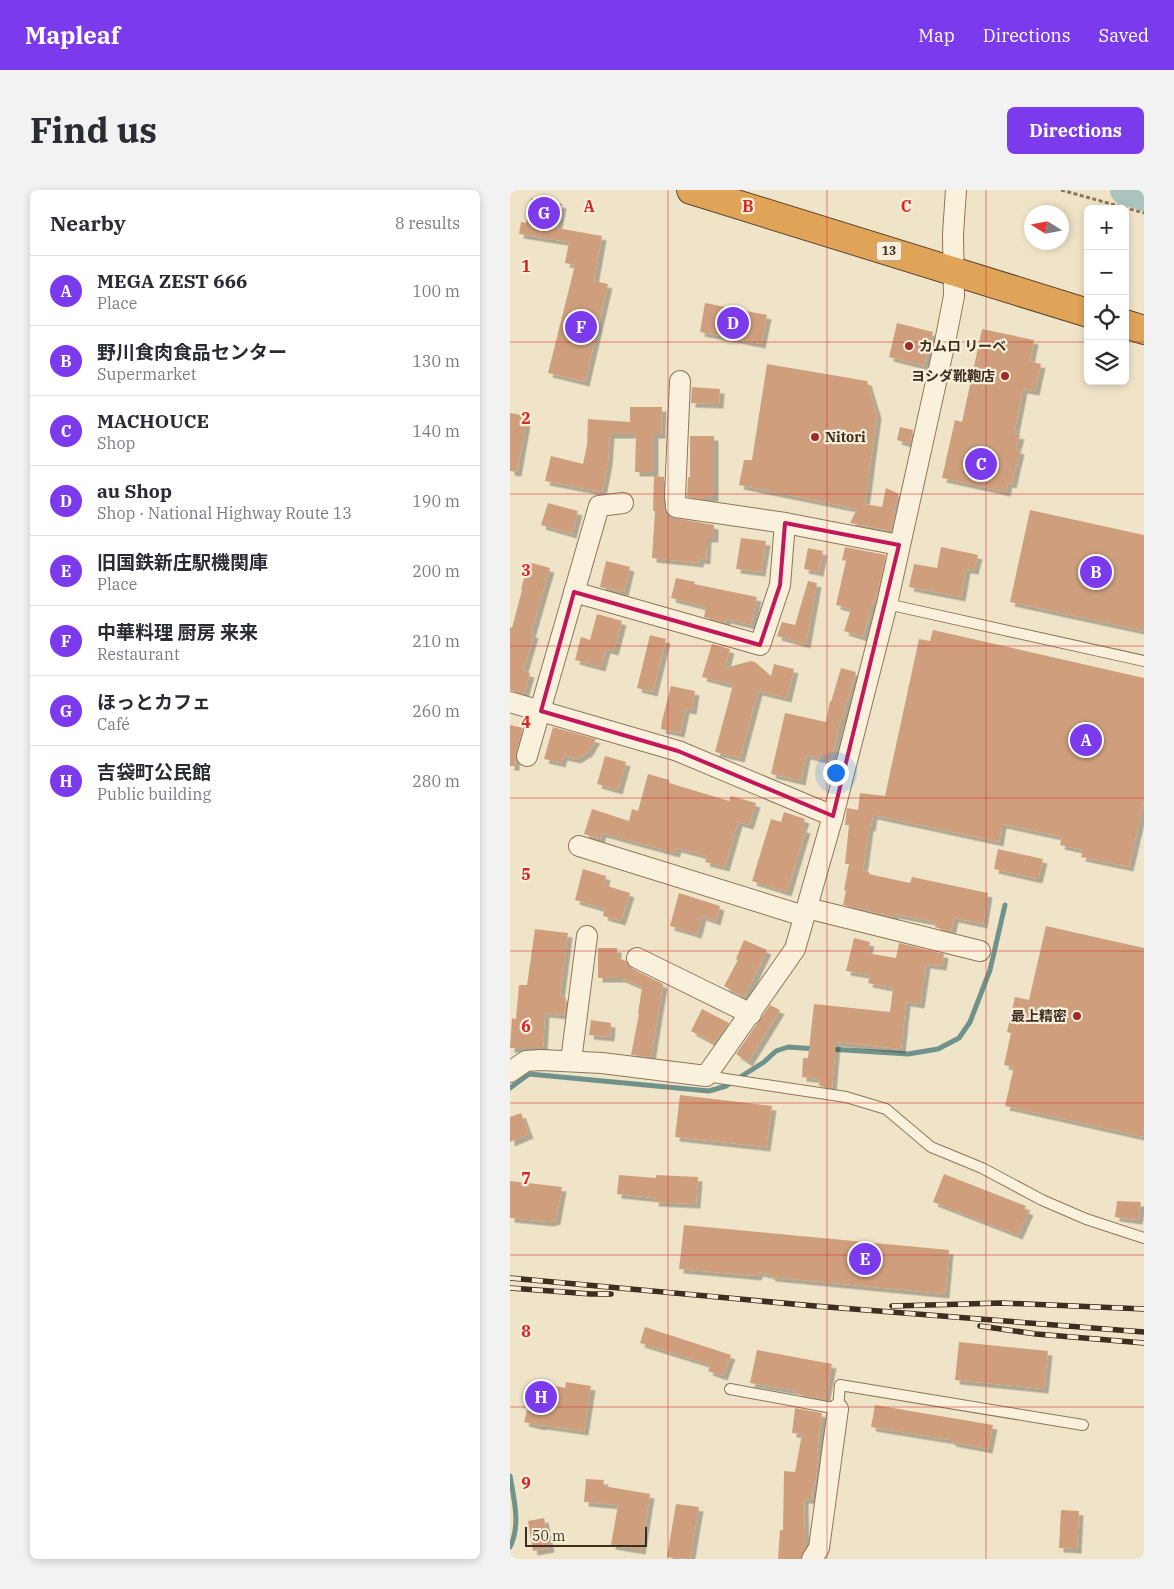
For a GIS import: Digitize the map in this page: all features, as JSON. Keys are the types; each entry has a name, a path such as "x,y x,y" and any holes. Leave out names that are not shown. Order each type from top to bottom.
{"highway":[{"name":"13","path":"691,190 1084,312"},
{"path":"1129,325 1144,330"}],"street":[{"path":"510,1072 526,1061 541,1060 602,1063 706,1076 795,949 833,816 887,604 946,337 954,296 953,234 956,190"},
{"path":"680,381 676,507 786,523 899,545"},
{"path":"527,756 599,506 623,503"},
{"path":"574,592 760,645 780,585 786,523"},
{"path":"510,702 678,751 833,816"},
{"path":"579,846 806,912 980,951"},
{"path":"571,1061 587,936"},
{"path":"637,958 751,1014"},
{"path":"812,1559 819,1548 838,1409"}],"lane":[{"path":"887,604 1144,661"},
{"path":"706,1076 846,1097 886,1108 932,1147 982,1168 1042,1200 1086,1219 1144,1238"},
{"path":"730,1389 838,1409 840,1385 1083,1425"}],"path":[{"path":"1061,190 1144,213"}],"highlighted area":[{"path":"785,523 899,545 833,816 678,751 541,711 574,592 760,645 780,585"}],"building":[{"path":"531,198 562,204 557,228 602,236 594,281 608,284 585,382 548,373 575,265 565,263 569,242 519,234 521,222 526,223"},
{"path":"705,303 767,315 761,344 700,332"},
{"path":"897,323 933,332 924,366 889,357"},
{"path":"982,329 1034,340 1030,361 1041,364 1035,391 1023,389 1014,434 1020,435 1016,449 1020,450 1012,484 1008,483 1006,492 942,478 955,420 962,422"},
{"name":"Nitori","path":"767,364 867,381 877,414 865,504 882,507 886,488 899,494 893,511 895,512 891,531 850,523 857,509 739,485 744,460 752,460"},
{"path":"692,387 720,389 719,404 691,403"},
{"path":"630,407 662,407 661,434 654,434 654,472 635,472 636,434 610,434 608,461 602,492 545,481 551,456 583,464 587,445 588,419 630,422"},
{"path":"510,413 527,416 517,472 510,471"},
{"path":"900,427 913,430 910,444 897,440"},
{"path":"690,436 714,436 714,497 703,497 703,499 687,497 688,477 690,477"},
{"path":"654,476 664,477 664,508 669,517 714,525 714,538 707,538 706,560 700,559 699,563 652,558 655,511 653,511"},
{"path":"548,503 578,511 572,534 541,525"},
{"path":"1030,510 1144,535 1144,631 1010,602"},
{"path":"741,538 766,541 761,572 736,569"},
{"path":"845,547 886,555 875,602 873,601 863,637 844,631 851,609 836,605 846,561 842,560"},
{"path":"941,547 978,555 974,570 966,569 961,597 909,587 914,564 937,568"},
{"path":"808,548 823,551 819,572 804,569"},
{"path":"606,561 630,567 624,592 600,587"},
{"path":"528,562 550,568 531,633 534,634 523,671 530,673 524,694 510,690 510,627 512,628"},
{"path":"676,578 695,582 694,584 757,597 751,625 726,619 725,623 704,617 706,607 671,598"},
{"path":"808,581 817,583 806,644 777,636 782,622 795,625"},
{"path":"597,614 622,621 614,651 606,649 601,667 575,660 581,637 590,640"},
{"path":"933,630 1144,678 1144,802 1129,867 1081,857 1083,850 1060,845 1062,837 1002,824 999,842 873,815 871,827 869,827 863,871 910,883 912,877 988,893 983,924 954,918 951,932 935,927 936,922 894,914 893,917 843,905 849,864 845,864 849,825 845,825 847,808 858,810 860,793 885,796 919,639 930,641"},
{"path":"650,635 666,639 653,692 637,688"},
{"path":"712,644 730,649 725,668 751,661 755,662 771,676 774,664 794,669 787,698 758,691 740,758 715,752 733,685 702,677"},
{"path":"841,668 856,672 847,698 843,719 841,719 831,761 806,755 801,781 771,774 785,713 826,722 830,701"},
{"path":"671,686 695,691 692,710 685,709 680,733 661,729"},
{"path":"510,725 523,728 516,753 515,766 510,766"},
{"path":"553,727 596,739 588,752 576,759 563,756 561,763 544,759"},
{"path":"605,756 626,762 618,790 597,784"},
{"path":"648,774 669,780 669,783 729,801 731,796 756,803 749,825 738,822 725,867 705,862 707,856 677,848 675,853 602,833 600,839 584,834 592,809 629,821 632,809 638,811"},
{"path":"784,812 805,819 802,828 806,829 787,892 752,881 771,819 781,822"},
{"path":"998,849 1043,859 1038,879 994,869"},
{"path":"583,869 606,876 604,885 630,893 621,921 603,916 605,909 575,900"},
{"path":"679,893 720,906 716,921 702,916 697,934 670,926"},
{"name":"最上精密","path":"1046,926 1144,948 1144,1137 1005,1106 1014,1067 1004,1065 1011,1033 1007,1032 1015,997 1029,1000"},
{"path":"535,929 568,933 560,996 566,997 564,1015 545,1013 543,1048 510,1048 512,1018 516,1019 519,985 527,985"},
{"path":"854,938 870,942 867,953 896,958 899,943 944,954 942,966 926,964 920,1004 906,1002 901,1049 836,1042 832,1088 819,1086 820,1079 802,1077 803,1058 808,1058 814,1004 890,1012 893,988 868,983 870,975 846,971"},
{"path":"744,940 767,950 744,997 724,986 738,960 736,959"},
{"path":"598,948 617,948 617,957 626,961 631,968 663,984 651,1057 631,1055 642,987 621,978 598,978"},
{"path":"770,1005 780,1010 748,1062 736,1054"},
{"path":"702,1009 729,1023 714,1043 691,1031"},
{"path":"591,1020 611,1023 610,1037 589,1035"},
{"path":"680,1095 772,1106 766,1147 675,1137"},
{"path":"521,1113 529,1134 510,1142 510,1117"},
{"path":"944,1174 1026,1206 1024,1209 1029,1211 1018,1235 933,1202"},
{"path":"619,1175 656,1178 656,1175 698,1177 696,1204 654,1202 655,1198 617,1194"},
{"path":"510,1181 562,1187 556,1220 549,1222 510,1218"},
{"path":"1117,1201 1141,1202 1138,1220 1115,1217"},
{"path":"684,1225 949,1250 945,1294 771,1277 771,1275 759,1272 757,1276 679,1269"},
{"path":"645,1327 731,1355 723,1376 708,1371 711,1365 640,1343"},
{"path":"959,1342 1048,1351 1044,1389 955,1380"},
{"path":"757,1350 832,1364 825,1400 797,1394 798,1391 750,1383"},
{"path":"535,1381 565,1388 566,1382 591,1386 584,1431 524,1422"},
{"path":"875,1405 993,1425 988,1449 951,1442 951,1440 871,1427"},
{"path":"795,1408 822,1413 817,1452 819,1453 812,1500 804,1499 805,1548 800,1559 778,1559 780,1530 783,1530 784,1471 795,1472 802,1434 792,1433"},
{"path":"586,1479 604,1480 603,1486 650,1494 641,1550 611,1545 618,1505 584,1502"},
{"path":"676,1504 699,1507 690,1559 667,1557"},
{"path":"1061,1510 1079,1511 1077,1549 1059,1548"},
{"path":"544,1518 550,1548 533,1551 528,1521"}],"waterway":[{"path":"1125,190 1144,196"},
{"path":"829,1049 908,1054 938,1049 959,1038 970,1022 990,970 1005,905"},
{"path":"510,1088 529,1074 709,1091 726,1086 764,1062 776,1051 788,1047 816,1049"},
{"path":"510,1476 516,1521 510,1547"}],"railway":[{"path":"510,1278 815,1306 1144,1332"},
{"path":"510,1288 611,1294"},
{"path":"892,1306 1002,1303 1144,1309"},
{"path":"980,1326 1036,1334 1144,1343"}],"place":[{"name":"ほっとカフェ","path":"544,213"},
{"name":"au Shop","path":"733,323"},
{"name":"中華料理 厨房 来来","path":"581,327"},
{"name":"カムロ リーベ","path":"909,346"},
{"name":"ヨシダ靴鞄店","path":"1005,376"},
{"name":"Nitori","path":"815,437"},
{"name":"MACHOUCE","path":"981,464"},
{"name":"野川食肉食品センター","path":"1096,572"},
{"name":"MEGA ZEST 666","path":"1086,740"},
{"name":"最上精密","path":"1077,1016"},
{"name":"旧国鉄新庄駅機関庫","path":"865,1259"},
{"name":"吉袋町公民館","path":"541,1397"}]}
